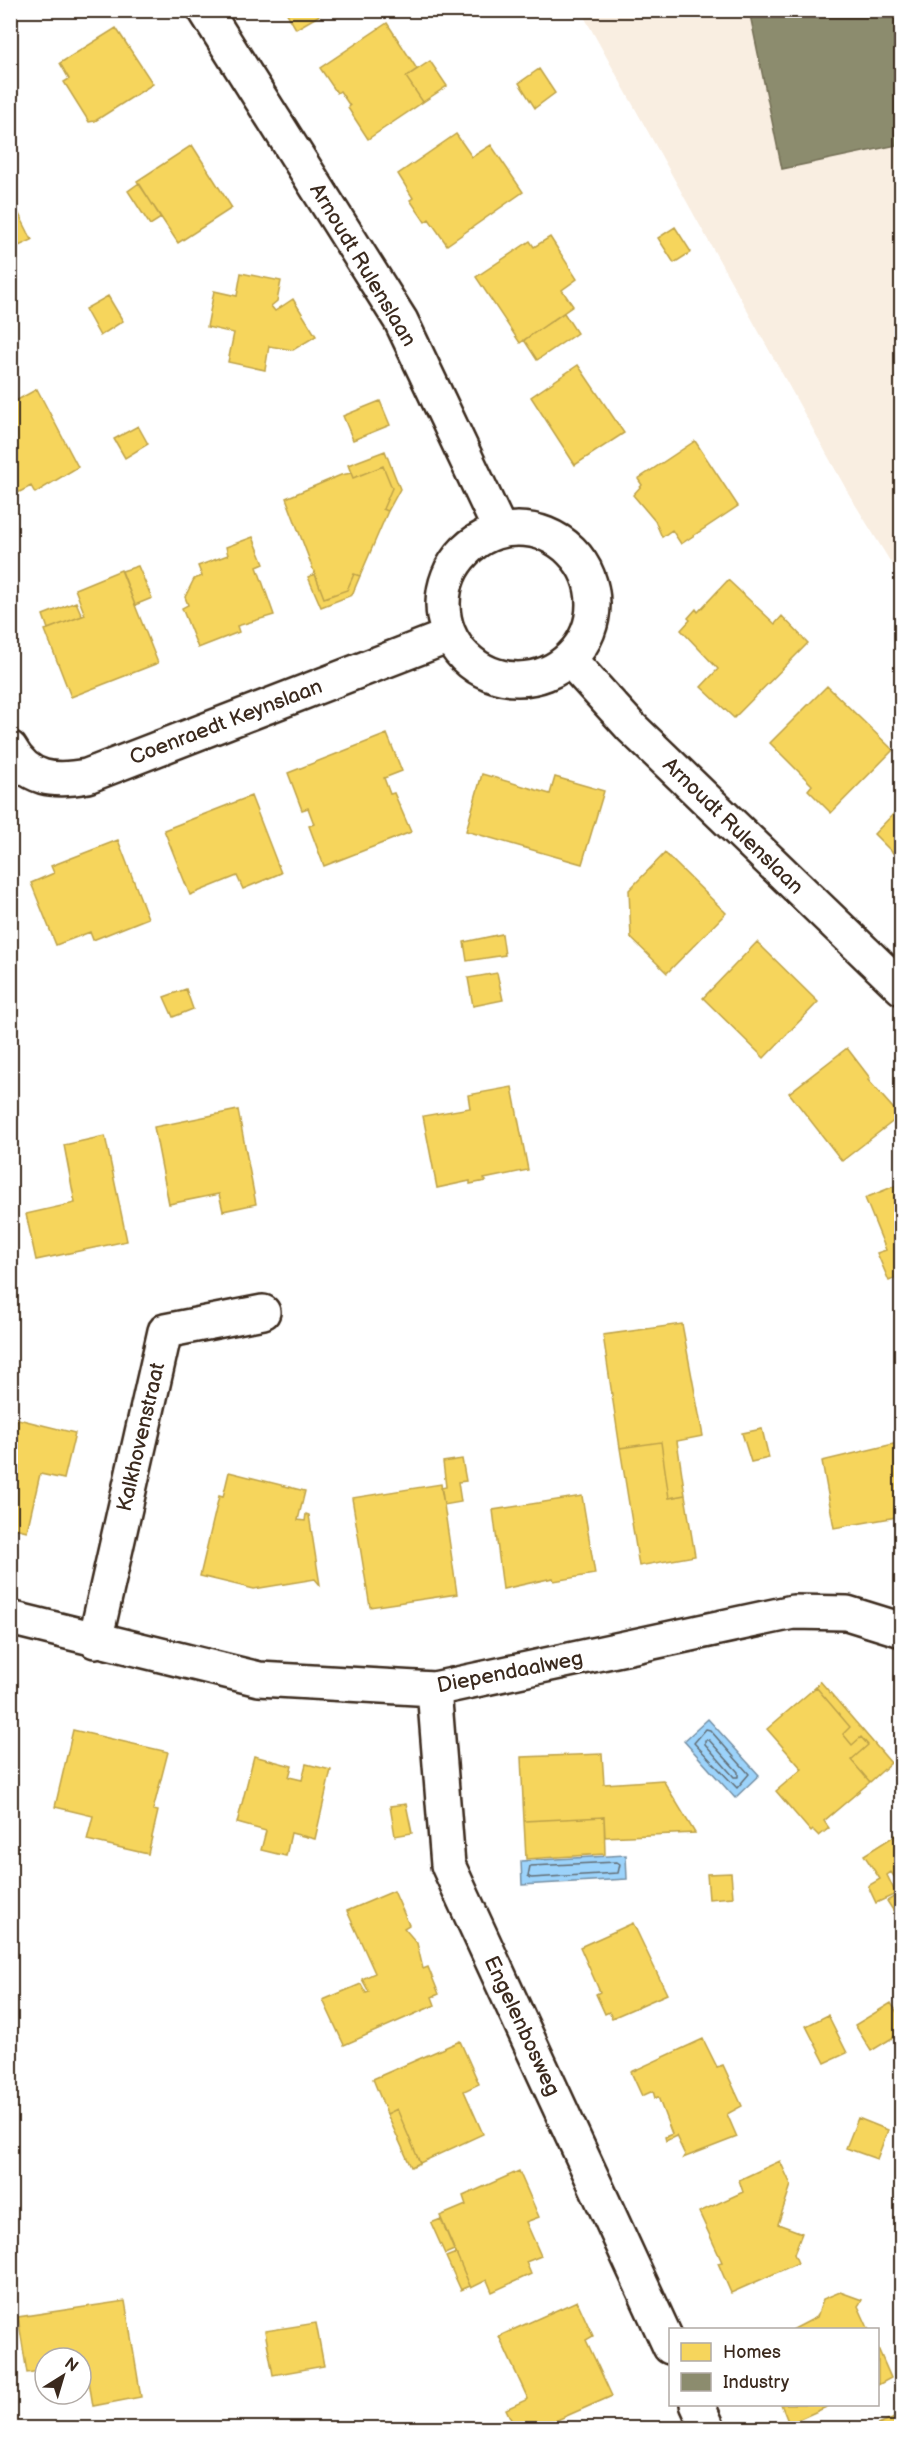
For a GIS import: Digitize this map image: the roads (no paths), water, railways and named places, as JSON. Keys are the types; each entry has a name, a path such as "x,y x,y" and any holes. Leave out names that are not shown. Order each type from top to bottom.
{"street":[{"name":"Arnoudt Rulenslaan","path":"205,10 401,321 500,530"},
{"path":"525,528 549,534 569,549 585,568 593,592 593,616 585,640 570,660 543,675 527,679 503,678 481,671 462,656 449,636 443,615 442,592 449,571 462,552 479,538 500,530 525,528"},
{"name":"Coenraedt Keynslaan","path":"10,748 31,773 59,781 87,776 449,636"},
{"name":"Arnoudt Rulenslaan","path":"570,660 631,728 902,988"},
{"name":"Kalkhovenstraat","path":"95,1641 165,1331 263,1312"},
{"name":"Diependaalweg","path":"10,1618 95,1641 259,1678 434,1689 793,1612 847,1613 902,1630"},
{"name":"Engelenbosweg","path":"434,1689 448,1865 669,2345"},
{"path":"698,2406 708,2428"}],"water":[{"path":"708,1719 759,1775 735,1798 684,1741"},
{"path":"626,1855 627,1879 522,1885 521,1861"}]}
